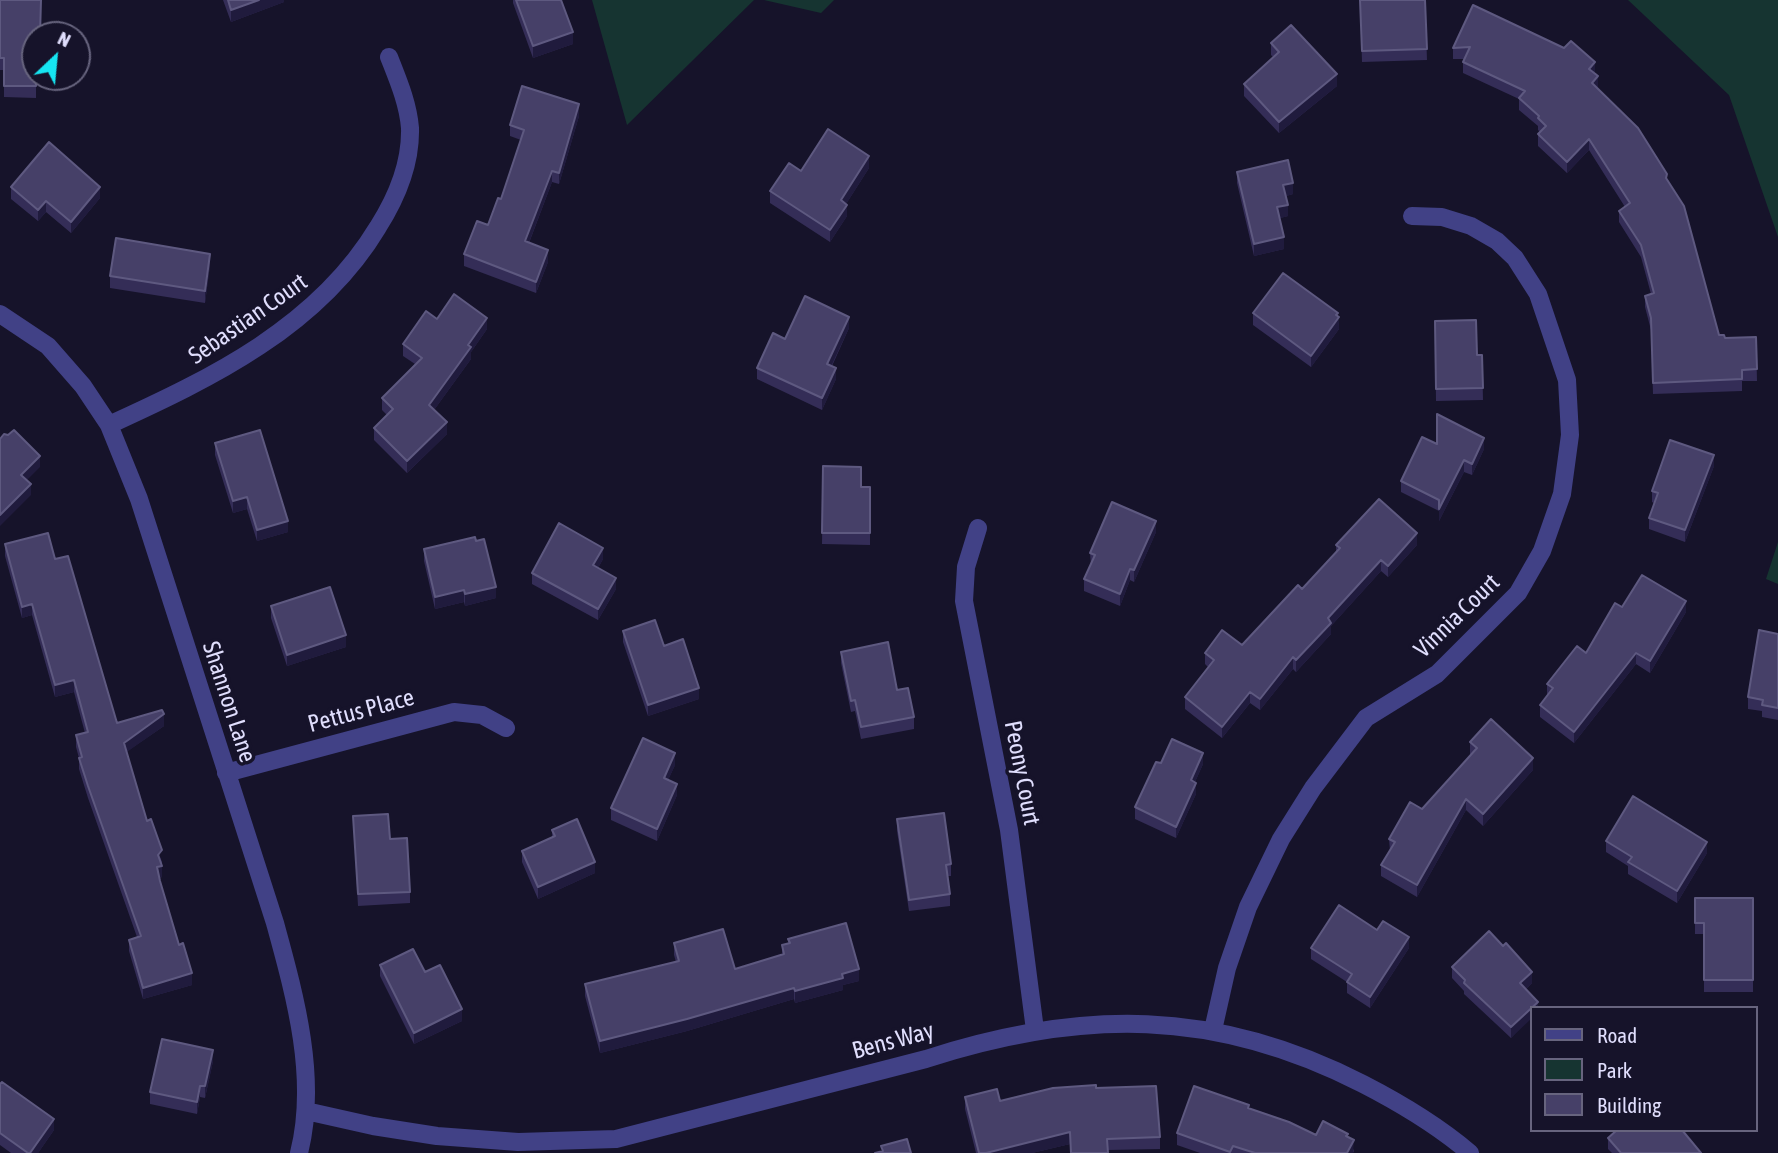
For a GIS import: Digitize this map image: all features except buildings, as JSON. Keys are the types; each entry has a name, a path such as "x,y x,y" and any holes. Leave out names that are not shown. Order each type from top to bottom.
{"street":[{"name":"Sebastian Court","path":"109,425 186,390 253,351 328,293 366,247 391,207 407,163 410,128 406,102 389,57"},
{"name":"Vinnia Court","path":"1213,1030 1227,968 1248,906 1281,839 1313,788 1366,718 1437,674 1518,593 1542,551 1562,494 1570,435 1567,380 1538,294 1515,258 1497,241 1471,226 1442,217 1412,216"},
{"name":"Shannon Lane","path":"0,314 48,346 83,386 109,425 139,499 275,923 293,990 304,1060 306,1111 299,1153"},
{"name":"Peony Court","path":"978,527 966,567 964,601 1009,830 1035,1030"},
{"name":"Pettus Place","path":"226,772 454,712 482,715 506,728"},
{"name":"Bens Way","path":"306,1111 373,1126 437,1136 518,1142 616,1139 926,1059 974,1043 1035,1030 1101,1024 1165,1025 1213,1030 1266,1044 1327,1066 1396,1101 1467,1152"}],"green space":[{"path":"592,0 754,0 627,125"},
{"path":"764,0 834,0 821,13"},
{"path":"1628,0 1778,0 1778,237 1729,95"},
{"path":"1778,542 1778,584 1766,579"}]}
